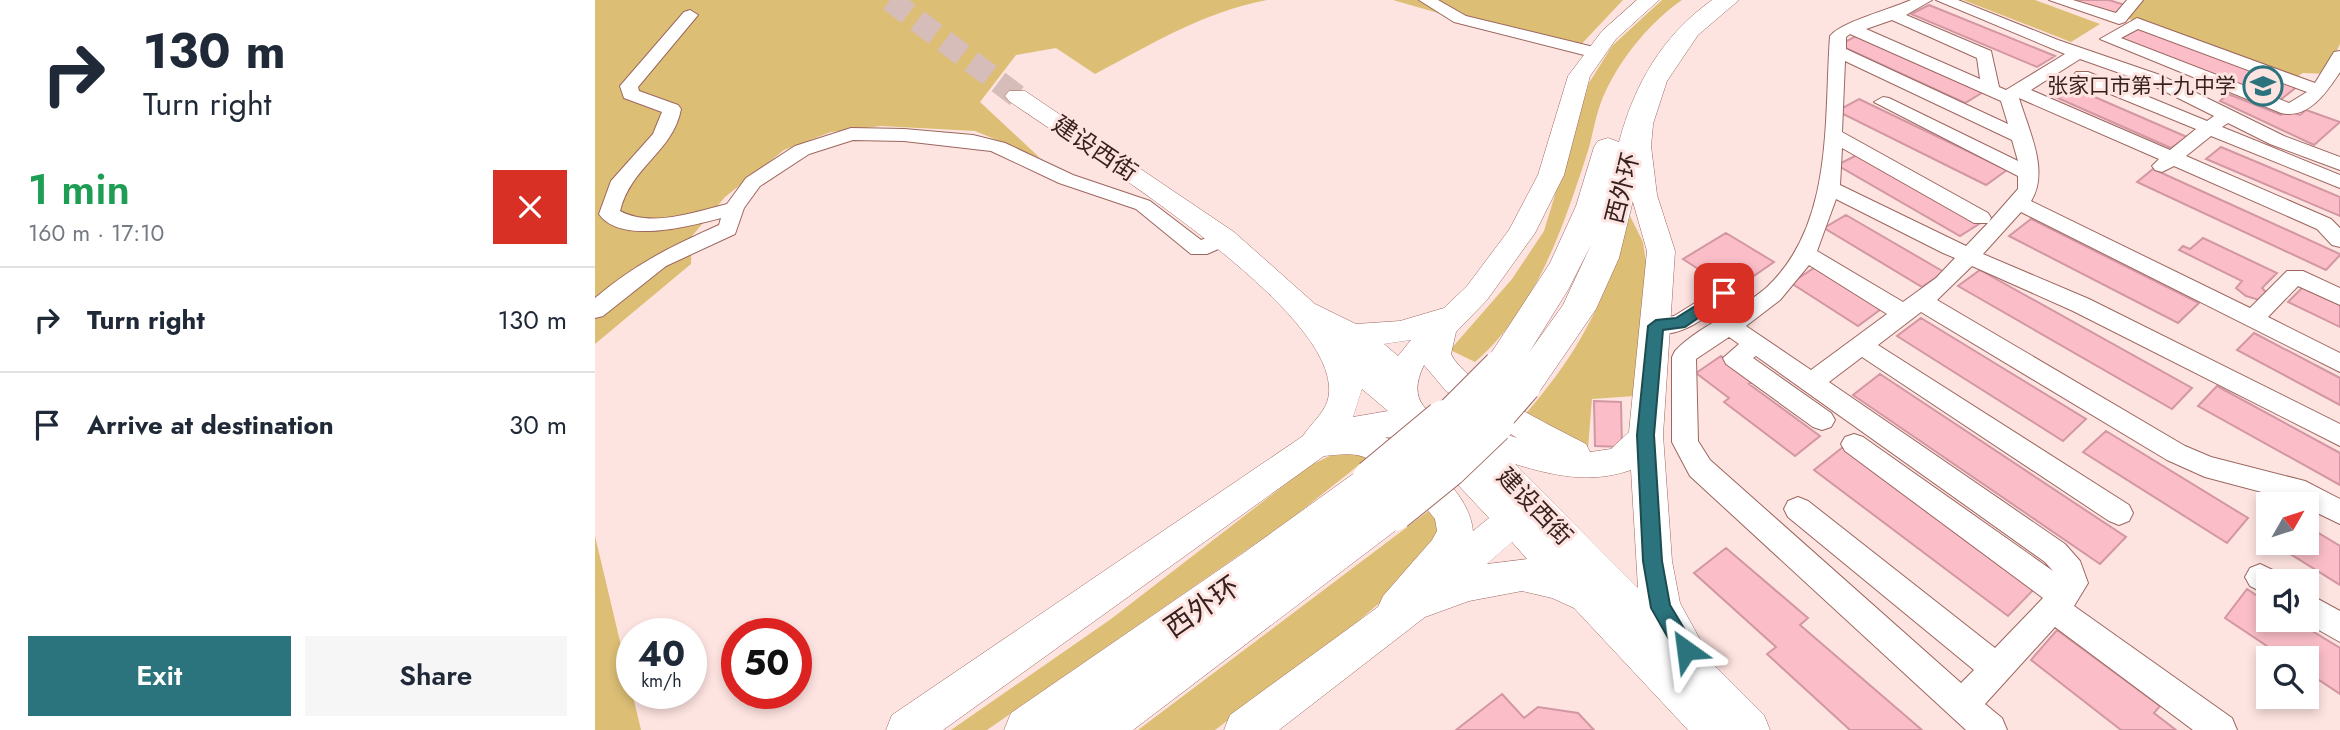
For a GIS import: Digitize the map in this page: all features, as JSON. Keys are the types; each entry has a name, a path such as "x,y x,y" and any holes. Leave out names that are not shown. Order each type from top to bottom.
{"highway":[{"name":"西外环","path":"1512,376 1536,318 1571,252 1604,167 1623,93 1638,65 1661,35 1702,0"},
{"name":"西外环","path":"1512,376 1556,347 1584,300 1602,259 1644,104 1661,68 1688,31 1727,0"},
{"path":"1383,495 1442,471 1507,406 1512,376"},
{"name":"西外环","path":"1029,730 1258,568 1383,495"},
{"name":"西外环","path":"1092,730 1383,495"}],"main road":[{"path":"1603,466 1530,429 1457,383 1437,361 1434,348 1452,320 1521,233 1551,175 1579,76 1609,35 1649,0"},
{"name":"建设西街","path":"1017,96 1224,238 1422,413 1513,520 1717,730"},
{"path":"1644,104 1639,146 1644,195 1661,251 1646,435 1653,561 1661,608 1712,692"},
{"path":"1313,447 1339,419 1347,387 1339,338 1399,334 1452,320"},
{"path":"1245,730 1411,605 1513,520 1518,508 1498,466 1422,413 1412,358 1452,320"},
{"path":"907,730 1313,447 1342,431 1367,424 1398,424 1422,413 1510,450 1603,466 1622,459 1646,435"},
{"path":"1313,447 1345,440 1376,447 1438,494 1455,518 1455,531 1436,566 1374,632"},
{"name":"建设西街","path":"1498,466 1749,730"},
{"path":"1411,605 1468,584 1522,574 1560,583 1592,600"}],"street":[{"path":"1427,0 1460,19 1596,53"},
{"path":"1990,730 1700,468 1685,443 1684,357 1692,347 1706,342 1730,326 1789,281 1806,254 1830,188 1838,36 1851,28 1893,15 1923,0 2043,49"},
{"path":"1944,0 2171,87 2277,140 2340,164"},
{"path":"2057,0 2119,19 2135,0"},
{"path":"690,15 629,86 630,94 639,100 672,109 671,120 642,159 624,177 609,214 619,221 673,223 734,208"},
{"path":"1811,383 1913,308 1969,256 2028,189 2029,174 2019,136 2005,93 1985,55 1893,15"},
{"path":"2318,90 2137,23 2108,39 2287,109 2293,109 2318,90 2330,80 2340,56"},
{"path":"1851,28 2005,93 2172,158 2324,224 2340,240"},
{"path":"1837,51 2019,136"},
{"path":"2005,93 2078,53"},
{"path":"2171,87 2191,72"},
{"path":"2082,76 2340,182"},
{"path":"1882,102 2029,174"},
{"path":"2227,114 2158,169 2340,250"},
{"path":"595,310 635,276 658,261 727,229 734,208 753,182 802,150 851,134 973,141 998,147 1066,179 1143,205 1199,249 1224,238"},
{"path":"1833,135 1981,218"},
{"path":"1830,188 1969,256 2081,306 2340,436"},
{"path":"2019,202 2340,363"},
{"path":"1806,254 1913,308 2176,453 2205,466 2295,489 2340,512"},
{"path":"2253,319 2295,276 2339,296"},
{"path":"1656,326 1680,323 1724,293"},
{"path":"1730,326 2055,553 2070,570 2073,583 2058,602 1962,705"},
{"path":"1756,344 1735,358 1822,420"},
{"path":"1862,346 2119,513"},
{"path":"1854,444 2220,730"},
{"path":"1798,509 1996,668"},
{"path":"2319,615 2340,628"}],"shaded area":[{"path":"595,0 1267,0 1221,12 1199,21 1095,74 1056,48 1016,55 980,102 1040,158 975,131 881,126 831,132 784,150 725,197 692,236 691,264 595,344"},
{"path":"1393,0 1623,0 1574,52"},
{"path":"1662,0 1682,0 1633,46 1606,90 1567,213 1530,294 1496,341 1475,362 1450,350 1512,279 1544,231 1589,83 1612,46"},
{"path":"1963,0 2035,0 2100,24 2071,42"},
{"path":"2140,0 2340,0 2340,44 2326,74 2303,73 2292,80 2127,18"},
{"path":"1630,216 1643,242 1648,276 1635,396 1592,399 1588,448 1522,418 1543,394 1589,324 1611,274"},
{"path":"1340,451 1369,457 1291,519 987,730 951,730 1111,619 1309,466"},
{"path":"1435,506 1443,517 1430,560 1350,628 1215,730 1138,730"},
{"path":"595,536 616,625 616,709 636,709 641,730 595,730"}],"building":[{"path":"2064,0 2109,0 2125,5 2115,15"},
{"path":"1929,5 2055,56 2037,67 1911,14"},
{"path":"2141,26 2299,85 2279,101 2119,39"},
{"path":"1858,35 1985,91 1965,103 1839,45"},
{"path":"2067,85 2187,137 2171,148 2051,95"},
{"path":"2228,94 2281,115 2287,111 2300,115 2306,110 2340,122 2314,145 2220,101"},
{"path":"1859,99 2007,170 1986,185 1837,111"},
{"path":"2221,147 2340,197 2340,216 2206,159"},
{"path":"1859,154 1982,222 1960,236 1837,165"},
{"path":"2153,169 2340,255 2326,270 2137,182"},
{"path":"1846,215 1944,272 1922,287 1824,228"},
{"path":"2031,219 2199,303 2178,323 2009,236"},
{"path":"1726,233 1774,262 1732,291 1683,259"},
{"path":"2203,238 2277,273 2262,288 2267,293 2259,300 2246,296 2236,288 2242,281 2179,250 2183,246 2190,249"},
{"path":"1814,268 1881,309 1858,326 1791,283"},
{"path":"1980,270 2192,388 2172,409 1958,286"},
{"path":"2304,286 2340,303 2340,327 2288,302"},
{"path":"1921,318 2086,419 2063,441 1897,336"},
{"path":"2254,333 2340,378 2340,405 2237,350"},
{"path":"1721,356 1755,381 1749,384 1820,436 1795,456 1724,402 1729,398 1696,373"},
{"path":"1880,374 2126,537 2100,564 1853,395"},
{"path":"2217,386 2340,453 2340,485 2198,406"},
{"path":"1594,401 1621,402 1622,447 1595,446"},
{"path":"2106,431 2248,518 2227,543 2083,452"},
{"path":"1843,447 2036,587 2008,616 1814,470"},
{"path":"2319,533 2340,546 2340,585 2319,572 2319,569 2314,569 2292,555 2319,555"},
{"path":"1726,548 1808,618 1800,625 1922,730 1850,730 1767,654 1776,647 1694,573"},
{"path":"2247,589 2256,595 2256,632 2314,632 2340,648 2340,694 2319,680 2319,646 2267,646 2225,618"},
{"path":"2057,630 2160,706 2154,713 2176,730 2121,730 2031,660"},
{"path":"1502,694 1524,718 1538,707 1578,713 1594,730 1456,730"}],"tunnel":[{"path":"890,0 1017,96"}],"place":[{"name":"张家口市第十九中学","path":"2263,86"}],"route":[{"path":"1686,650 1661,608 1653,561 1646,435 1656,326 1680,323 1724,293"}]}
